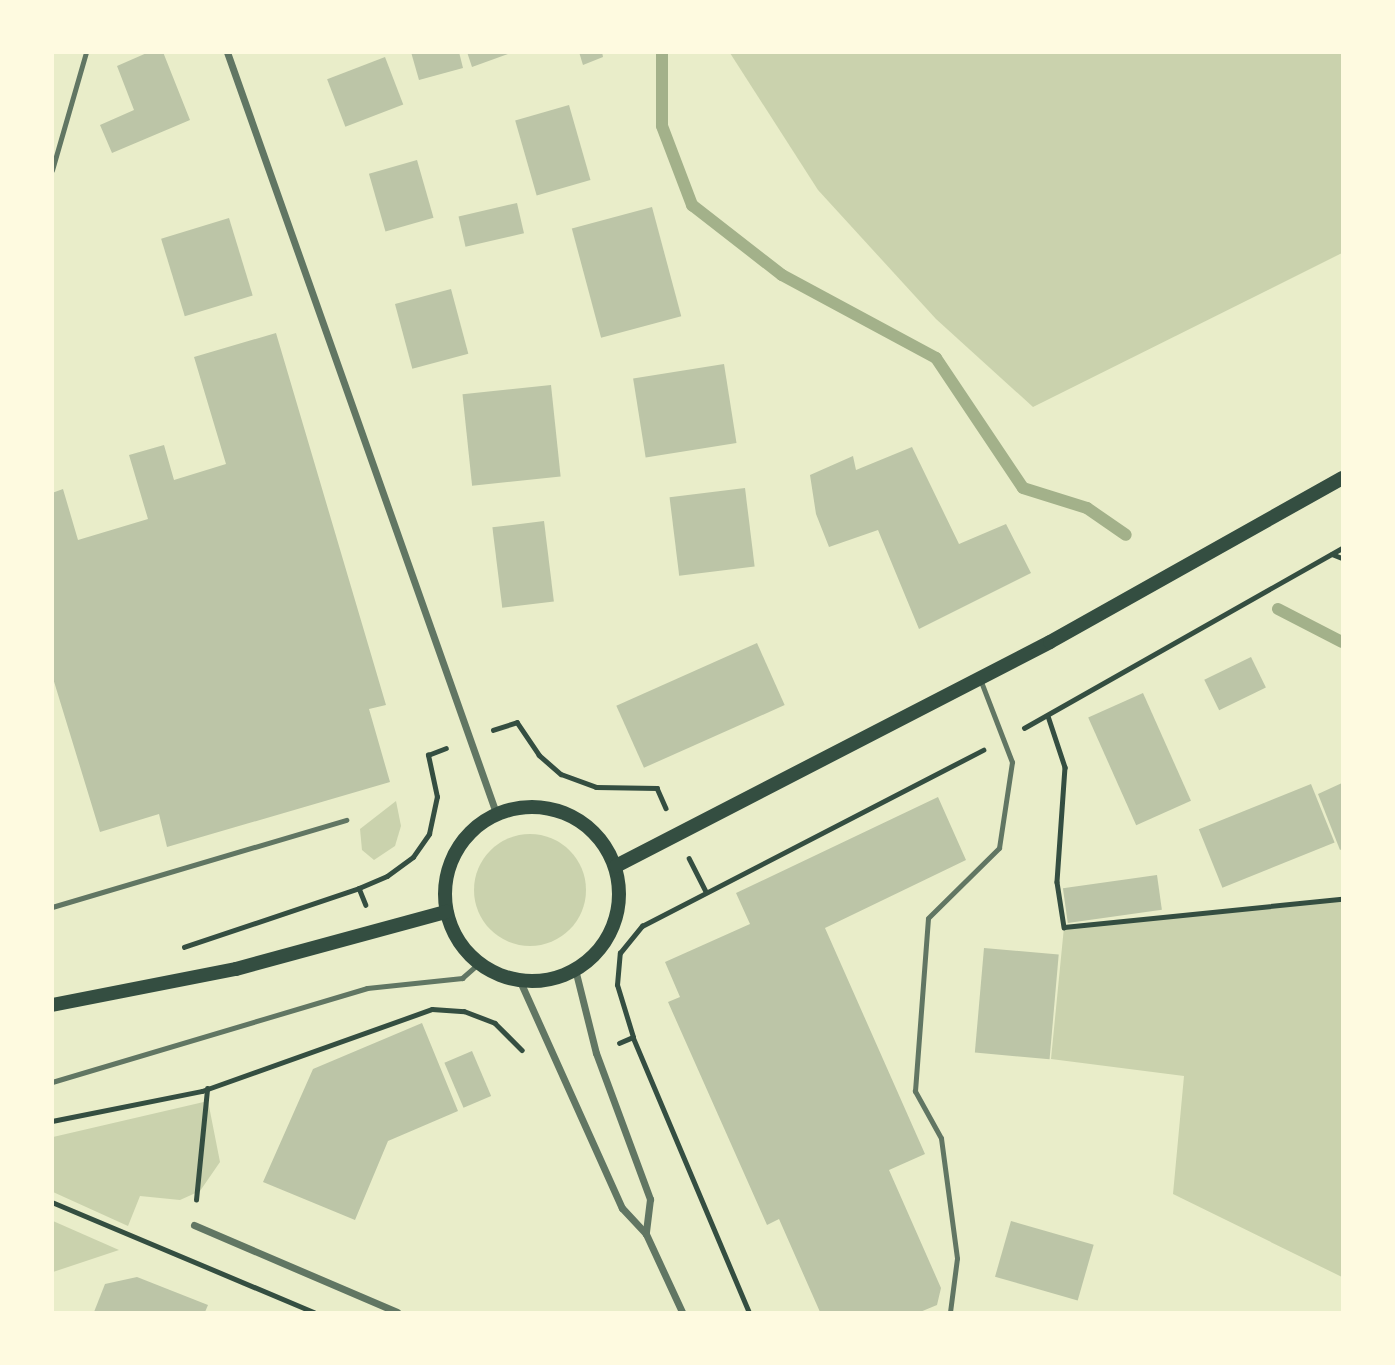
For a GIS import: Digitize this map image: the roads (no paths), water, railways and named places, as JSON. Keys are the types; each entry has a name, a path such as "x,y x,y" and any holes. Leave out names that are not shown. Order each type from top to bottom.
{"main road":[{"path":"616,866 980,678 1342,478"},
{"path":"532,805 565,812 599,836 616,866 620,900 612,930 595,956 575,969 542,981 501,977 478,964 458,941 446,912 444,881 455,850 473,828 496,813 532,805"},
{"path":"52,1005 236,969 446,912"}],"street":[{"path":"227,52 496,813"},
{"path":"575,969 596,1053 650,1199 646,1234"},
{"path":"519,979 622,1208 646,1234 682,1312"},
{"path":"194,1225 397,1312"}],"lane":[{"path":"52,170 86,52"},
{"path":"950,1312 957,1258 941,1138 915,1091 928,918 999,848 1012,762 980,678"},
{"path":"52,906 346,820"},
{"path":"52,1082 367,988 462,978 478,964"}],"waterway":[{"path":"662,52 662,126 692,205 782,275 936,358 1023,488 1087,508 1126,535"},
{"path":"1278,609 1342,642"}]}
